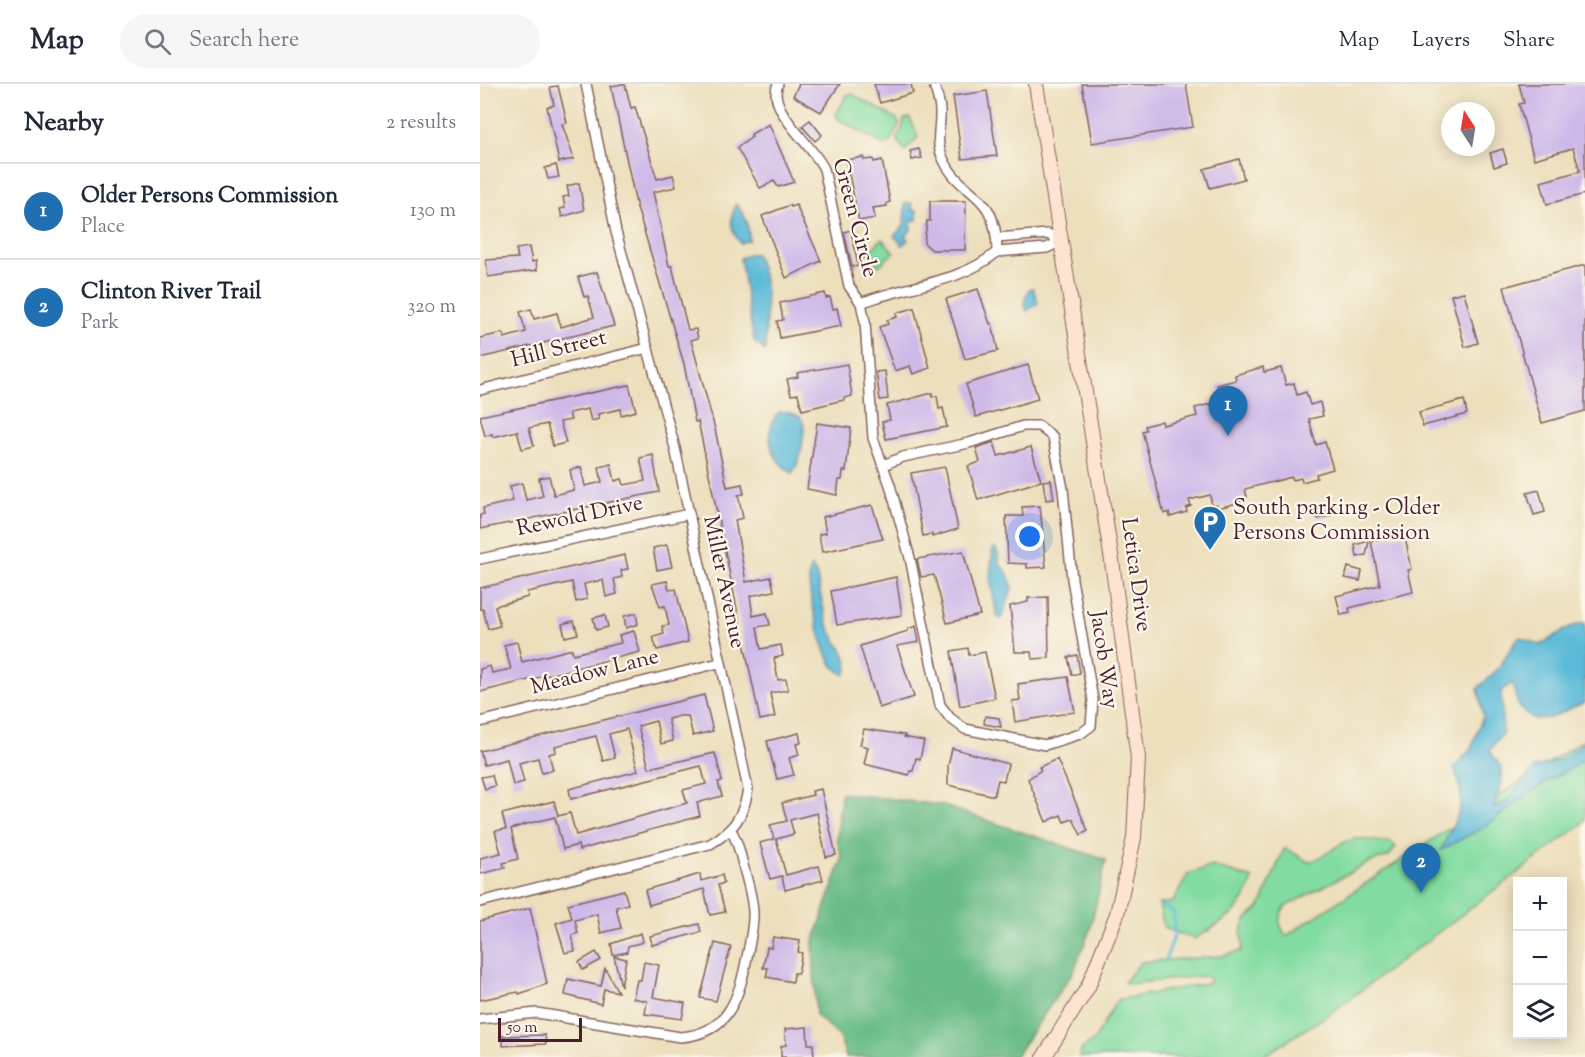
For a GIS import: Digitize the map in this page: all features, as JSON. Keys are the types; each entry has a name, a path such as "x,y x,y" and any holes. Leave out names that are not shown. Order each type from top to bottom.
{"street":[{"name":"Miller Avenue","path":"586,84 616,232 675,448 719,663 748,789 742,814 731,830"},
{"name":"Green Circle","path":"778,84 774,97 779,110 817,154 824,170 849,286 861,303"},
{"path":"934,84 940,108 938,138 942,158 956,178 985,202 995,222 998,252"},
{"name":"Letica Drive","path":"1036,84 1112,561 1138,758 1134,838 1125,884 1105,949 1071,1017 1044,1057"},
{"path":"997,238 1048,234 1061,241"},
{"path":"861,303 959,275 976,268 998,252 1047,248 1061,241"},
{"name":"Jacob Way","path":"861,303 869,355 873,438 910,558 929,642 932,676 940,705 950,718 965,729 1045,745 1080,734 1091,726 1093,700 1072,579 1063,489 1053,437 1039,426 1023,426 969,443 903,457 883,465"},
{"name":"Hill Street","path":"480,390 648,348"},
{"name":"Rewold Drive","path":"480,559 688,514"},
{"name":"Meadow Lane","path":"480,722 719,663"},
{"path":"480,902 698,848 710,844 731,830 737,842 747,882 753,922 738,996 721,1021 702,1033 680,1037 537,1013 480,1019"}],"green space":[{"path":"852,94 897,119 899,125 889,143 884,145 838,119 836,114 847,95"},
{"path":"910,118 918,137 905,151 896,138 902,129 904,119"},
{"path":"882,239 894,252 879,266 867,253"},
{"path":"1585,739 1585,822 1331,1013 1262,1057 1079,1057 1082,1049 1094,1040 1117,1000 1209,983 1210,979 1204,976 1128,984 1124,982 1141,962 1221,956 1241,951 1243,945 1241,931 1246,920 1260,907 1284,849 1308,862 1354,839 1391,842 1396,847 1389,856 1368,863 1286,906 1280,921 1286,936"},
{"path":"841,793 941,805 1106,860 1090,930 1074,971 1015,1057 846,1057 840,1037 816,1015 813,944 842,859 837,839"},
{"path":"1212,866 1253,879 1237,909 1223,921 1194,939 1164,928 1159,904 1173,902 1188,874"}],"water":[{"path":"905,203 912,203 912,210 917,210 917,220 911,221 911,230 905,236 908,240 903,245 894,236 904,226"},
{"path":"736,204 745,217 748,230 749,240 740,243 732,224"},
{"path":"756,254 766,293 765,351 754,341 740,258"},
{"path":"1033,288 1038,303 1027,311 1024,302 1029,289"},
{"path":"779,412 795,414 803,421 800,457 792,473 778,460 771,445 771,428"},
{"path":"993,547 997,550 1000,565 1006,570 1013,587 1001,619 997,616 990,578"},
{"path":"811,566 816,573 827,623 846,658 848,669 844,675 833,666 819,631 810,586"},
{"path":"1585,623 1585,702 1550,718 1534,719 1519,708 1512,683 1501,691 1503,733 1490,750 1502,772 1494,808 1506,802 1534,768 1563,759 1585,741 1585,760 1549,780 1484,827 1441,850 1456,819 1461,802 1461,792 1454,768 1471,749 1483,716 1478,688 1498,669 1520,637 1540,645 1570,627"}],"building":[{"path":"625,84 631,108 635,107 657,179 673,175 676,187 653,192 669,266 672,266 688,330 696,329 698,338 691,340 715,429 727,487 742,484 744,494 738,495 743,518 735,520 746,582 771,577 774,591 750,596 753,616 767,613 770,625 757,627 761,649 781,645 783,656 774,658 778,680 786,679 788,690 770,693 775,717 760,720 698,421 695,422 684,364 636,204 611,86"},
{"path":"799,84 840,84 821,112 793,96"},
{"path":"874,84 911,84 913,93 880,103"},
{"path":"1082,84 1186,84 1193,127 1092,143"},
{"path":"1519,84 1585,84 1585,194 1547,204 1541,182 1580,171 1573,148 1534,159 1519,104 1524,103"},
{"path":"558,86 567,123 562,124 574,159 559,162 547,107 554,105 550,87"},
{"path":"987,91 997,156 962,159 953,96"},
{"path":"810,120 822,135 815,141 802,126"},
{"path":"769,124 794,182 778,187 774,181 760,188 737,148 752,137 751,134"},
{"path":"919,149 922,158 912,160 910,151"},
{"path":"1503,149 1507,163 1494,167 1491,156 1495,156 1495,151"},
{"path":"863,157 864,160 873,159 874,162 882,160 890,202 887,206 873,208 875,218 859,221 846,160"},
{"path":"1239,159 1244,179 1210,188 1204,169"},
{"path":"556,165 559,177 548,179 545,168"},
{"path":"579,183 584,210 562,217 560,209 565,208 563,197 569,196 567,186"},
{"path":"930,201 966,201 965,250 932,250 924,243 927,221 930,221"},
{"path":"790,205 791,207 796,205 821,261 786,278 762,216"},
{"path":"851,230 858,266 852,267 844,232"},
{"path":"529,247 532,262 536,261 537,270 488,277 486,260 518,258 516,249"},
{"path":"1585,265 1585,411 1542,423 1504,287"},
{"path":"597,272 614,326 480,358 480,338 503,333 504,338 526,332 520,312 531,309 534,319 557,313 561,327 594,317 588,296 584,297 578,277"},
{"path":"978,289 990,324 992,323 998,351 965,359 946,299"},
{"path":"1464,292 1478,343 1465,347 1451,295"},
{"path":"825,293 826,298 830,297 833,309 837,308 841,326 780,338 777,321 783,320 780,303"},
{"path":"914,308 930,368 913,374 910,366 895,371 879,327 888,324 887,320 897,317 896,313"},
{"path":"847,364 852,396 802,410 798,394 791,395 787,379 798,377 797,373"},
{"path":"1028,365 1038,399 976,417 966,384"},
{"path":"1263,367 1264,372 1281,368 1286,385 1294,383 1297,395 1306,392 1310,405 1320,402 1323,416 1309,419 1316,445 1325,442 1333,469 1316,474 1317,478 1302,482 1301,478 1293,480 1292,477 1245,489 1247,497 1240,498 1241,502 1218,508 1217,505 1212,506 1210,495 1189,500 1191,506 1186,508 1187,512 1170,517 1169,512 1164,514 1142,431 1146,430 1145,426 1162,421 1163,425 1197,416 1195,408 1222,401 1217,385 1236,380 1235,375"},
{"path":"885,371 888,399 880,400 876,372"},
{"path":"629,385 636,411 621,415 620,409 598,414 599,419 591,421 588,409 569,413 571,420 560,422 566,443 553,446 547,424 529,428 534,446 522,449 517,431 493,437 492,434 485,436 480,416"},
{"path":"932,393 932,397 937,396 939,409 943,408 947,427 886,439 882,422 890,420 887,405"},
{"path":"1464,400 1467,414 1423,426 1419,412"},
{"path":"817,423 851,428 846,471 843,471 842,480 839,480 837,495 807,489"},
{"path":"994,442 998,456 1031,447 1041,481 978,500 968,466 980,462 976,448"},
{"path":"653,455 659,492 480,529 480,515 484,514 483,508 513,501 510,486 522,483 526,500 543,496 539,478 549,476 554,495 574,490 570,470 581,467 585,486 602,482 599,467 611,464 615,481 622,479 624,485 645,481 640,458"},
{"path":"945,467 958,529 932,537 932,534 923,536 911,473"},
{"path":"1051,480 1054,499 1046,500 1043,481"},
{"path":"1539,490 1545,512 1534,515 1527,493"},
{"path":"872,505 883,539 822,552 819,534 826,533 823,517"},
{"path":"1329,505 1332,515 1318,519 1315,509"},
{"path":"1040,506 1046,567 1027,568 1027,564 1008,563 1006,516 1023,516 1022,507"},
{"path":"1404,534 1412,569 1408,570 1413,592 1349,608 1350,613 1341,615 1336,596 1380,585 1371,541"},
{"path":"1369,541 1366,555 1357,557 1355,545"},
{"path":"667,545 672,567 657,570 653,548"},
{"path":"963,551 980,615 947,623 934,575 921,577 917,559"},
{"path":"625,555 628,569 621,570 622,577 614,579 617,594 606,597 603,580 584,584 587,599 576,602 572,582 527,592 528,597 495,606 500,626 488,629 483,609 480,609 480,588"},
{"path":"1348,567 1362,571 1360,581 1345,578"},
{"path":"896,577 902,615 837,625 831,591"},
{"path":"667,581 669,590 676,589 688,642 657,650 653,637 664,634 662,626 669,625 665,606 660,607 652,584"},
{"path":"1048,597 1049,658 1032,659 1031,652 1015,652 1010,606 1028,602 1028,598"},
{"path":"636,613 638,624 626,628 624,616"},
{"path":"605,615 608,627 596,630 593,618"},
{"path":"574,621 578,634 565,637 562,624"},
{"path":"916,626 919,642 897,646 914,697 879,708 860,646 908,631"},
{"path":"634,631 640,652 480,692 480,669 490,666 492,673 511,669 504,645 517,642 522,662 572,649 573,654 621,643 619,635"},
{"path":"968,648 969,655 985,652 995,698 960,706 951,651"},
{"path":"1077,655 1080,673 1072,675 1068,657"},
{"path":"1068,677 1075,712 1015,722 1012,701 1020,700 1018,684"},
{"path":"704,695 713,731 693,736 688,716 668,719 673,741 661,744 656,721 638,726 649,768 715,753 722,781 718,782 722,796 697,803 700,816 579,850 578,845 563,849 555,817 526,824 511,829 518,859 503,863 505,868 480,874 480,858 501,853 495,831 506,829 502,814 554,801 558,816 570,813 576,835 687,803 683,790 706,784 701,766 571,799 569,789 638,771 627,729 609,734 615,758 603,761 596,736 555,746 556,752 549,754 553,770 542,773 538,758 519,763 524,782 513,785 507,759 484,765 480,751"},
{"path":"985,716 999,718 1001,727 984,724"},
{"path":"864,729 905,735 904,737 924,741 920,759 916,758 913,771 910,771 909,775 864,764 868,747 860,745"},
{"path":"799,733 801,743 796,744 799,755 789,758 794,775 777,779 767,741"},
{"path":"952,748 1008,764 1004,781 998,780 994,796 948,785 948,766"},
{"path":"1057,759 1088,831 1081,835 1073,819 1064,822 1061,815 1046,822 1028,779 1041,770 1039,767"},
{"path":"492,775 495,786 485,789 481,777"},
{"path":"821,789 836,855 826,857 817,813 790,820 794,834 776,839 786,875 819,866 823,880 785,890 782,876 770,879 760,843 774,839 770,825 787,821 782,803 813,795 812,791"},
{"path":"700,874 701,881 722,875 724,883 718,885 725,912 710,915 704,889 649,905 645,890"},
{"path":"624,890 628,904 616,907 621,928 601,933 597,914 575,920 578,933 572,935 575,951 565,953 556,923 572,918 568,904"},
{"path":"530,908 547,984 519,994 518,992 480,1000 480,921"},
{"path":"699,924 701,932 652,945 650,936"},
{"path":"641,933 643,942 628,946 627,952 613,955 611,944"},
{"path":"773,937 800,941 798,952 802,953 798,973 794,973 793,982 766,977 768,968 763,968 767,947 771,948"},
{"path":"715,943 731,947 716,1001 700,998"},
{"path":"596,952 601,960 583,970 579,962"},
{"path":"614,956 626,959 621,986"},
{"path":"644,962 659,965 653,997 685,1003 682,1019 645,1014 647,1001 633,998 637,980 641,980"},
{"path":"605,968 618,992 604,989 601,1004 565,995 568,979 601,986"},
{"path":"807,1027 808,1044 813,1044 814,1057 781,1057 781,1046 786,1045 785,1029"},
{"path":"545,1035 546,1044 503,1046 503,1036"}],"waterway":[{"path":"1163,905 1174,913 1174,936 1165,961"}],"place":[{"name":"Older Persons Commission","path":"1228,436"},
{"name":"South parking - Older Persons Commission","path":"1210,551"},
{"name":"Clinton River Trail","path":"1421,893"}]}
